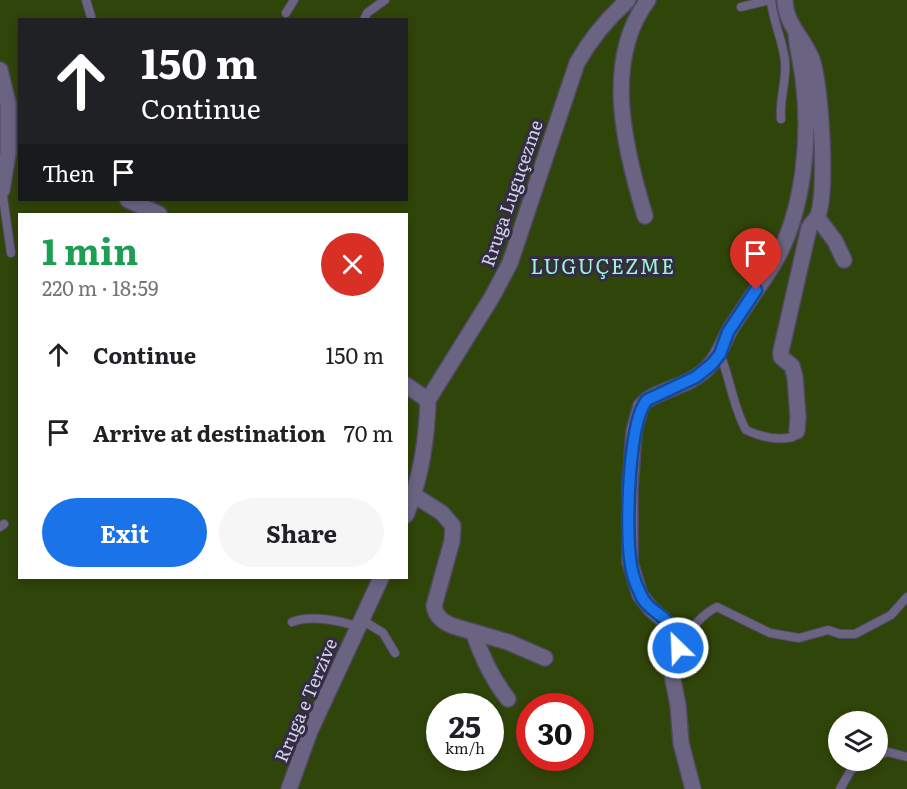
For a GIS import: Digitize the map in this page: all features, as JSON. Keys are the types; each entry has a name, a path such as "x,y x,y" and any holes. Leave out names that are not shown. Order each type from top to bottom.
{"street":[{"name":"Rruga Luguçezme","path":"428,400 492,297 510,263 577,63 604,22 628,0"},
{"path":"645,216 626,143 622,76 626,49 634,22 648,0"},
{"path":"785,0 787,14 812,59 820,103 822,172 817,217 809,228 781,351 781,357 792,366 795,377 797,431"},
{"path":"693,789 681,743 678,705 672,680 672,669 678,648 674,628 651,609 640,595 630,562 630,488 634,431 641,406 647,400 696,377 720,354 728,332 773,264 795,211 803,172 805,129 803,78 796,33"},
{"path":"0,70 8,103 14,155 1,190"},
{"path":"130,201 153,213"},
{"path":"817,217 835,241 844,260"},
{"path":"408,385 428,400 427,428 414,495 408,510"},
{"path":"414,495 442,513 453,526 453,541 434,606 435,614 444,622 474,634 508,642 545,658"},
{"name":"Rruga e Terzive","path":"289,789 310,730 381,579"},
{"path":"474,634 497,686 508,699"}],"lane":[{"path":"86,0 91,18"},
{"path":"286,13 294,0"},
{"path":"365,18 367,13 385,0"},
{"path":"741,7 771,0 785,61 780,106 781,119"},
{"path":"1,190 11,253"},
{"path":"720,354 746,430 765,437 776,438 793,437 797,431"},
{"path":"678,648 698,622 709,611 717,607 770,633 800,638 828,630 840,634 855,634 891,615 907,597"},
{"name":"Rruga e Terzive","path":"292,622 310,619 361,624 383,633 395,653"},
{"path":"888,752 907,757"},
{"path":"840,789 850,771"}],"green space":[{"path":"0,0 907,0 907,789 0,789"}],"district":[{"name":"LUGUÇEZME","path":"603,265"}],"route":[{"path":"678,648 674,628 651,609 640,595 630,562 630,488 637,417 641,406 655,394 696,377 712,364 720,354 728,332 756,290"}]}
